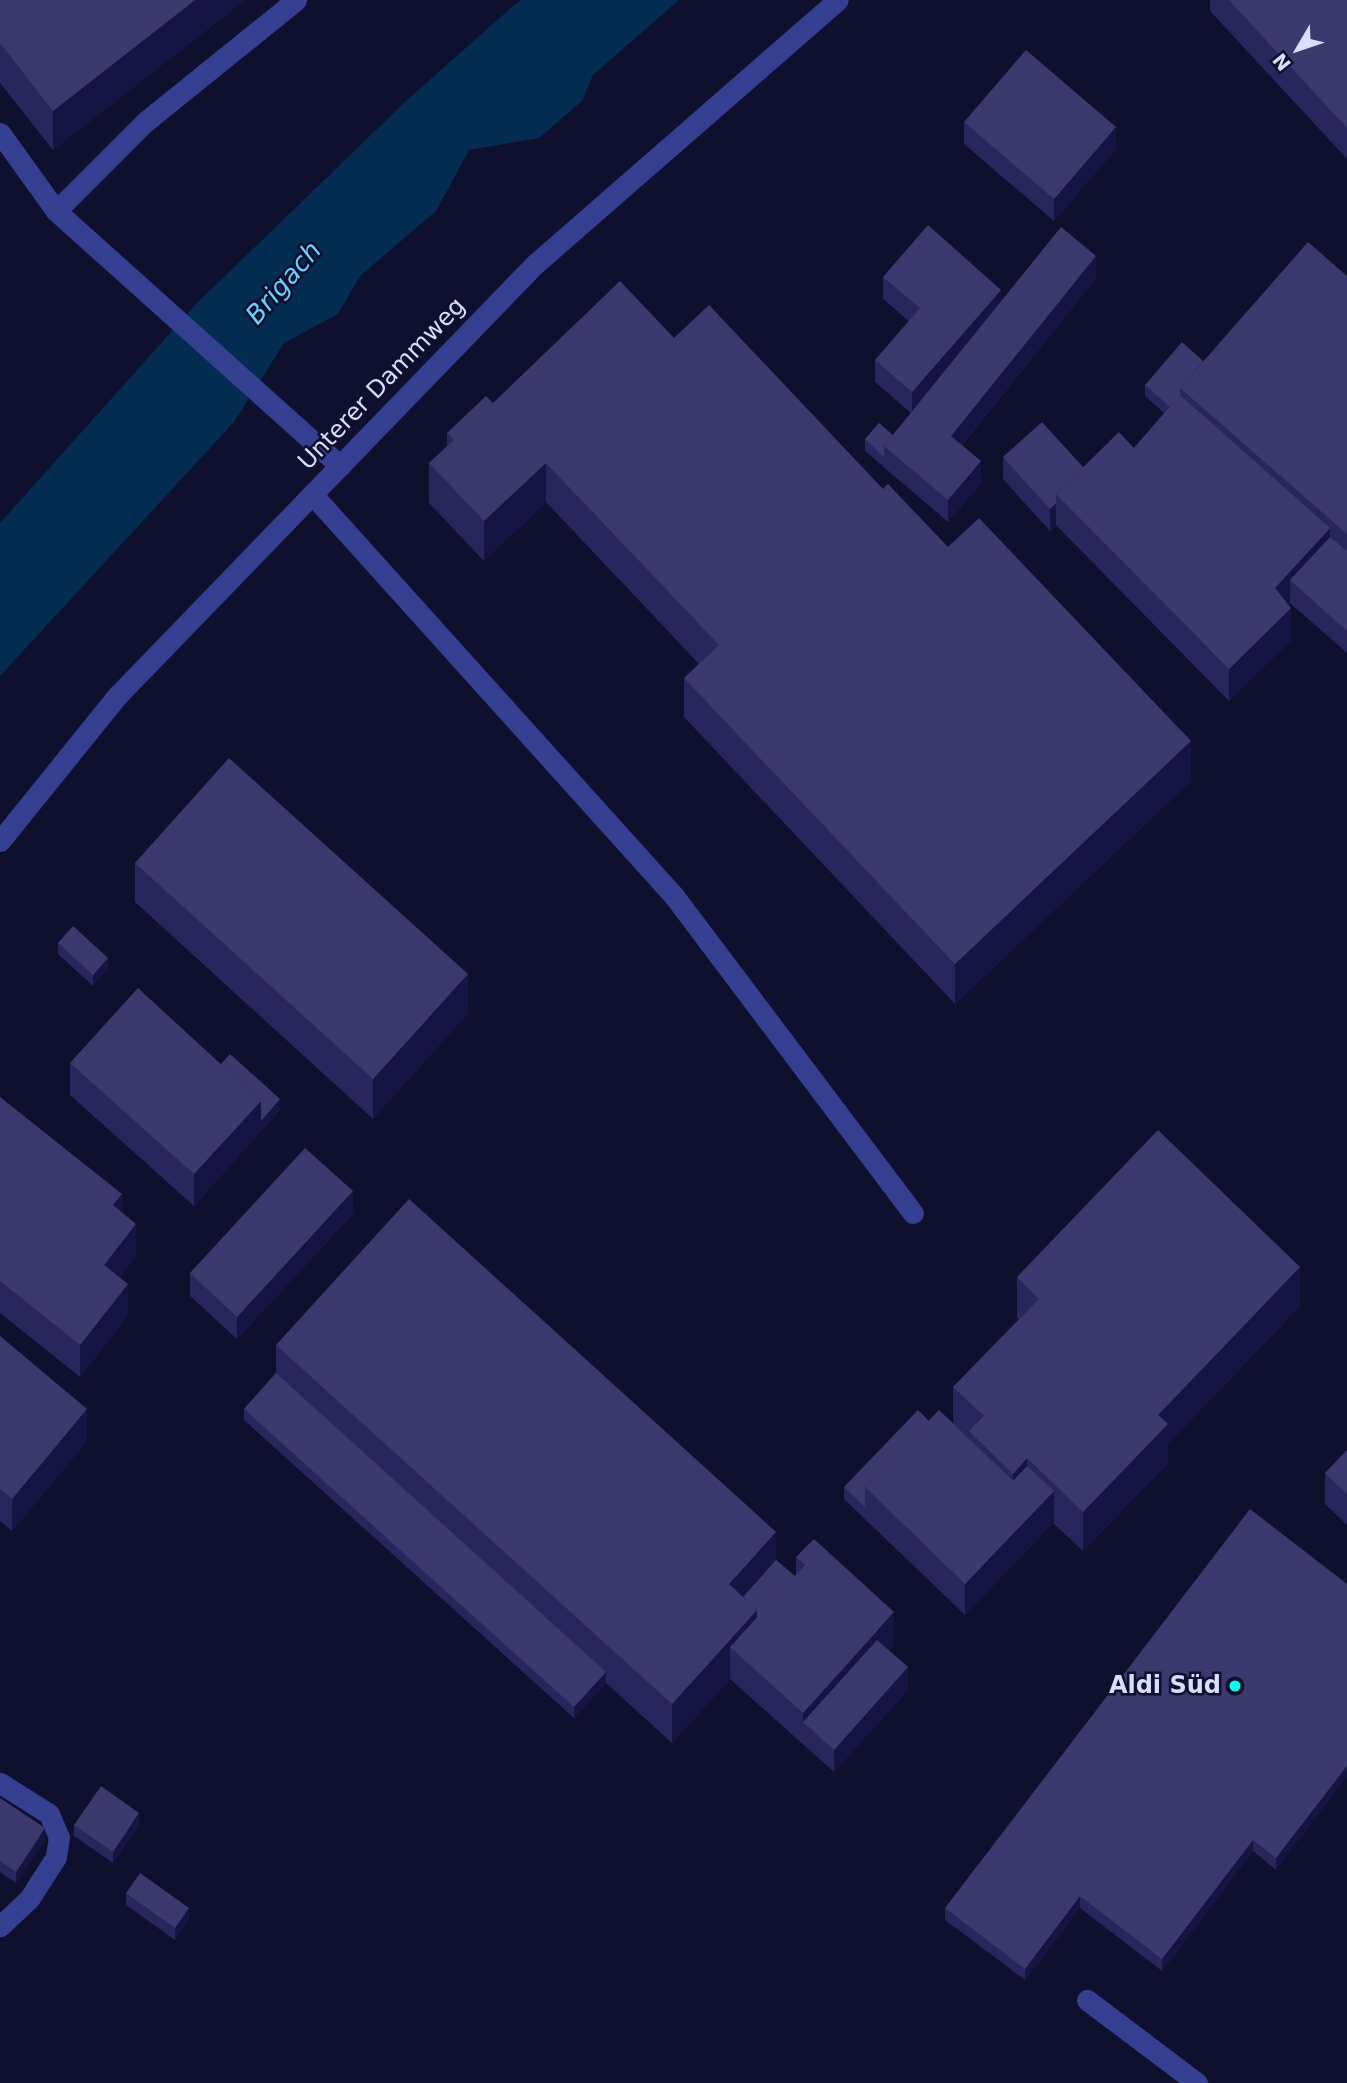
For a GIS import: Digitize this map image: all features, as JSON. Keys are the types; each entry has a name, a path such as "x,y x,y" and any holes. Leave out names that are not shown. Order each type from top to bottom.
{"street":[{"path":"56,211 145,122 296,0"},
{"name":"Unterer Dammweg","path":"0,841 118,695 534,265 838,0"},
{"path":"0,133 56,211 340,466"},
{"path":"312,494 674,896 913,1213"},
{"path":"0,1783 49,1814 59,1837 56,1857 43,1878 0,1926"},
{"path":"1087,2000 1197,2083"}],"water":[{"name":"Brigach","path":"520,0 679,0 593,75 582,101 539,138 469,150 436,211 360,276 338,314 284,343 234,422 0,676 0,523 198,302 406,101"}],"building":[{"path":"0,0 195,0 53,111 0,43"},
{"path":"1229,0 1347,0 1347,128"},
{"path":"1026,50 1116,127 1054,199 964,122"},
{"path":"928,225 1001,290 912,392 875,360 920,308 883,277"},
{"path":"1061,227 1096,256 951,436 981,461 948,500 884,446"},
{"path":"1308,242 1347,276 1347,534 1180,388"},
{"path":"620,281 674,338 709,305 883,489 888,484 948,547 979,518 1191,741 955,964 684,678 719,645 546,463 484,521 429,463 454,440 447,433 486,396 493,403"},
{"path":"1182,342 1203,361 1180,388 1180,395 1170,407 1145,385"},
{"path":"1180,395 1330,528 1275,588 1291,608 1229,669 1056,494 1119,432 1134,448"},
{"path":"1042,422 1083,467 1056,494 1056,503 1050,509 1003,457"},
{"path":"879,423 893,435 884,446 884,457 865,439"},
{"path":"1330,537 1347,551 1347,631 1290,580"},
{"path":"229,758 468,974 373,1079 135,863"},
{"path":"73,926 108,958 93,975 58,943"},
{"path":"138,988 261,1101 194,1174 70,1063"},
{"path":"230,1054 280,1099 261,1121 261,1101 221,1064"},
{"path":"0,1097 122,1194 113,1205 136,1224 104,1265 128,1284 80,1345 0,1281"},
{"path":"1158,1130 1300,1267 1158,1415 1168,1424 1083,1512 1027,1458 1013,1474 969,1431 984,1416 953,1387 1039,1299 1017,1277"},
{"path":"305,1148 353,1191 237,1317 190,1273"},
{"path":"409,1199 776,1532 729,1584 757,1610 672,1704 276,1345"},
{"path":"0,1336 87,1409 12,1499 0,1489"},
{"path":"276,1373 606,1672 574,1707 244,1409"},
{"path":"918,1410 929,1421 865,1487 865,1507 844,1487"},
{"path":"939,1410 1013,1481 1027,1466 1054,1491 965,1584 865,1487"},
{"path":"1347,1450 1347,1494 1325,1473"},
{"name":"Aldi Süd","path":"1250,1509 1347,1584 1347,1766 1276,1858 1253,1840 1162,1959 1080,1896 1025,1969 945,1908"},
{"path":"814,1539 894,1612 803,1713 730,1647 805,1565 796,1557"},
{"path":"776,1560 795,1576 757,1618 757,1610 743,1597"},
{"path":"877,1640 908,1667 834,1750 803,1722"},
{"path":"101,1786 139,1813 113,1852 74,1825"},
{"path":"0,1798 45,1828 16,1872 0,1861"},
{"path":"140,1873 189,1908 175,1928 126,1893"}],"place":[{"name":"Aldi Süd","path":"1235,1686"}]}
